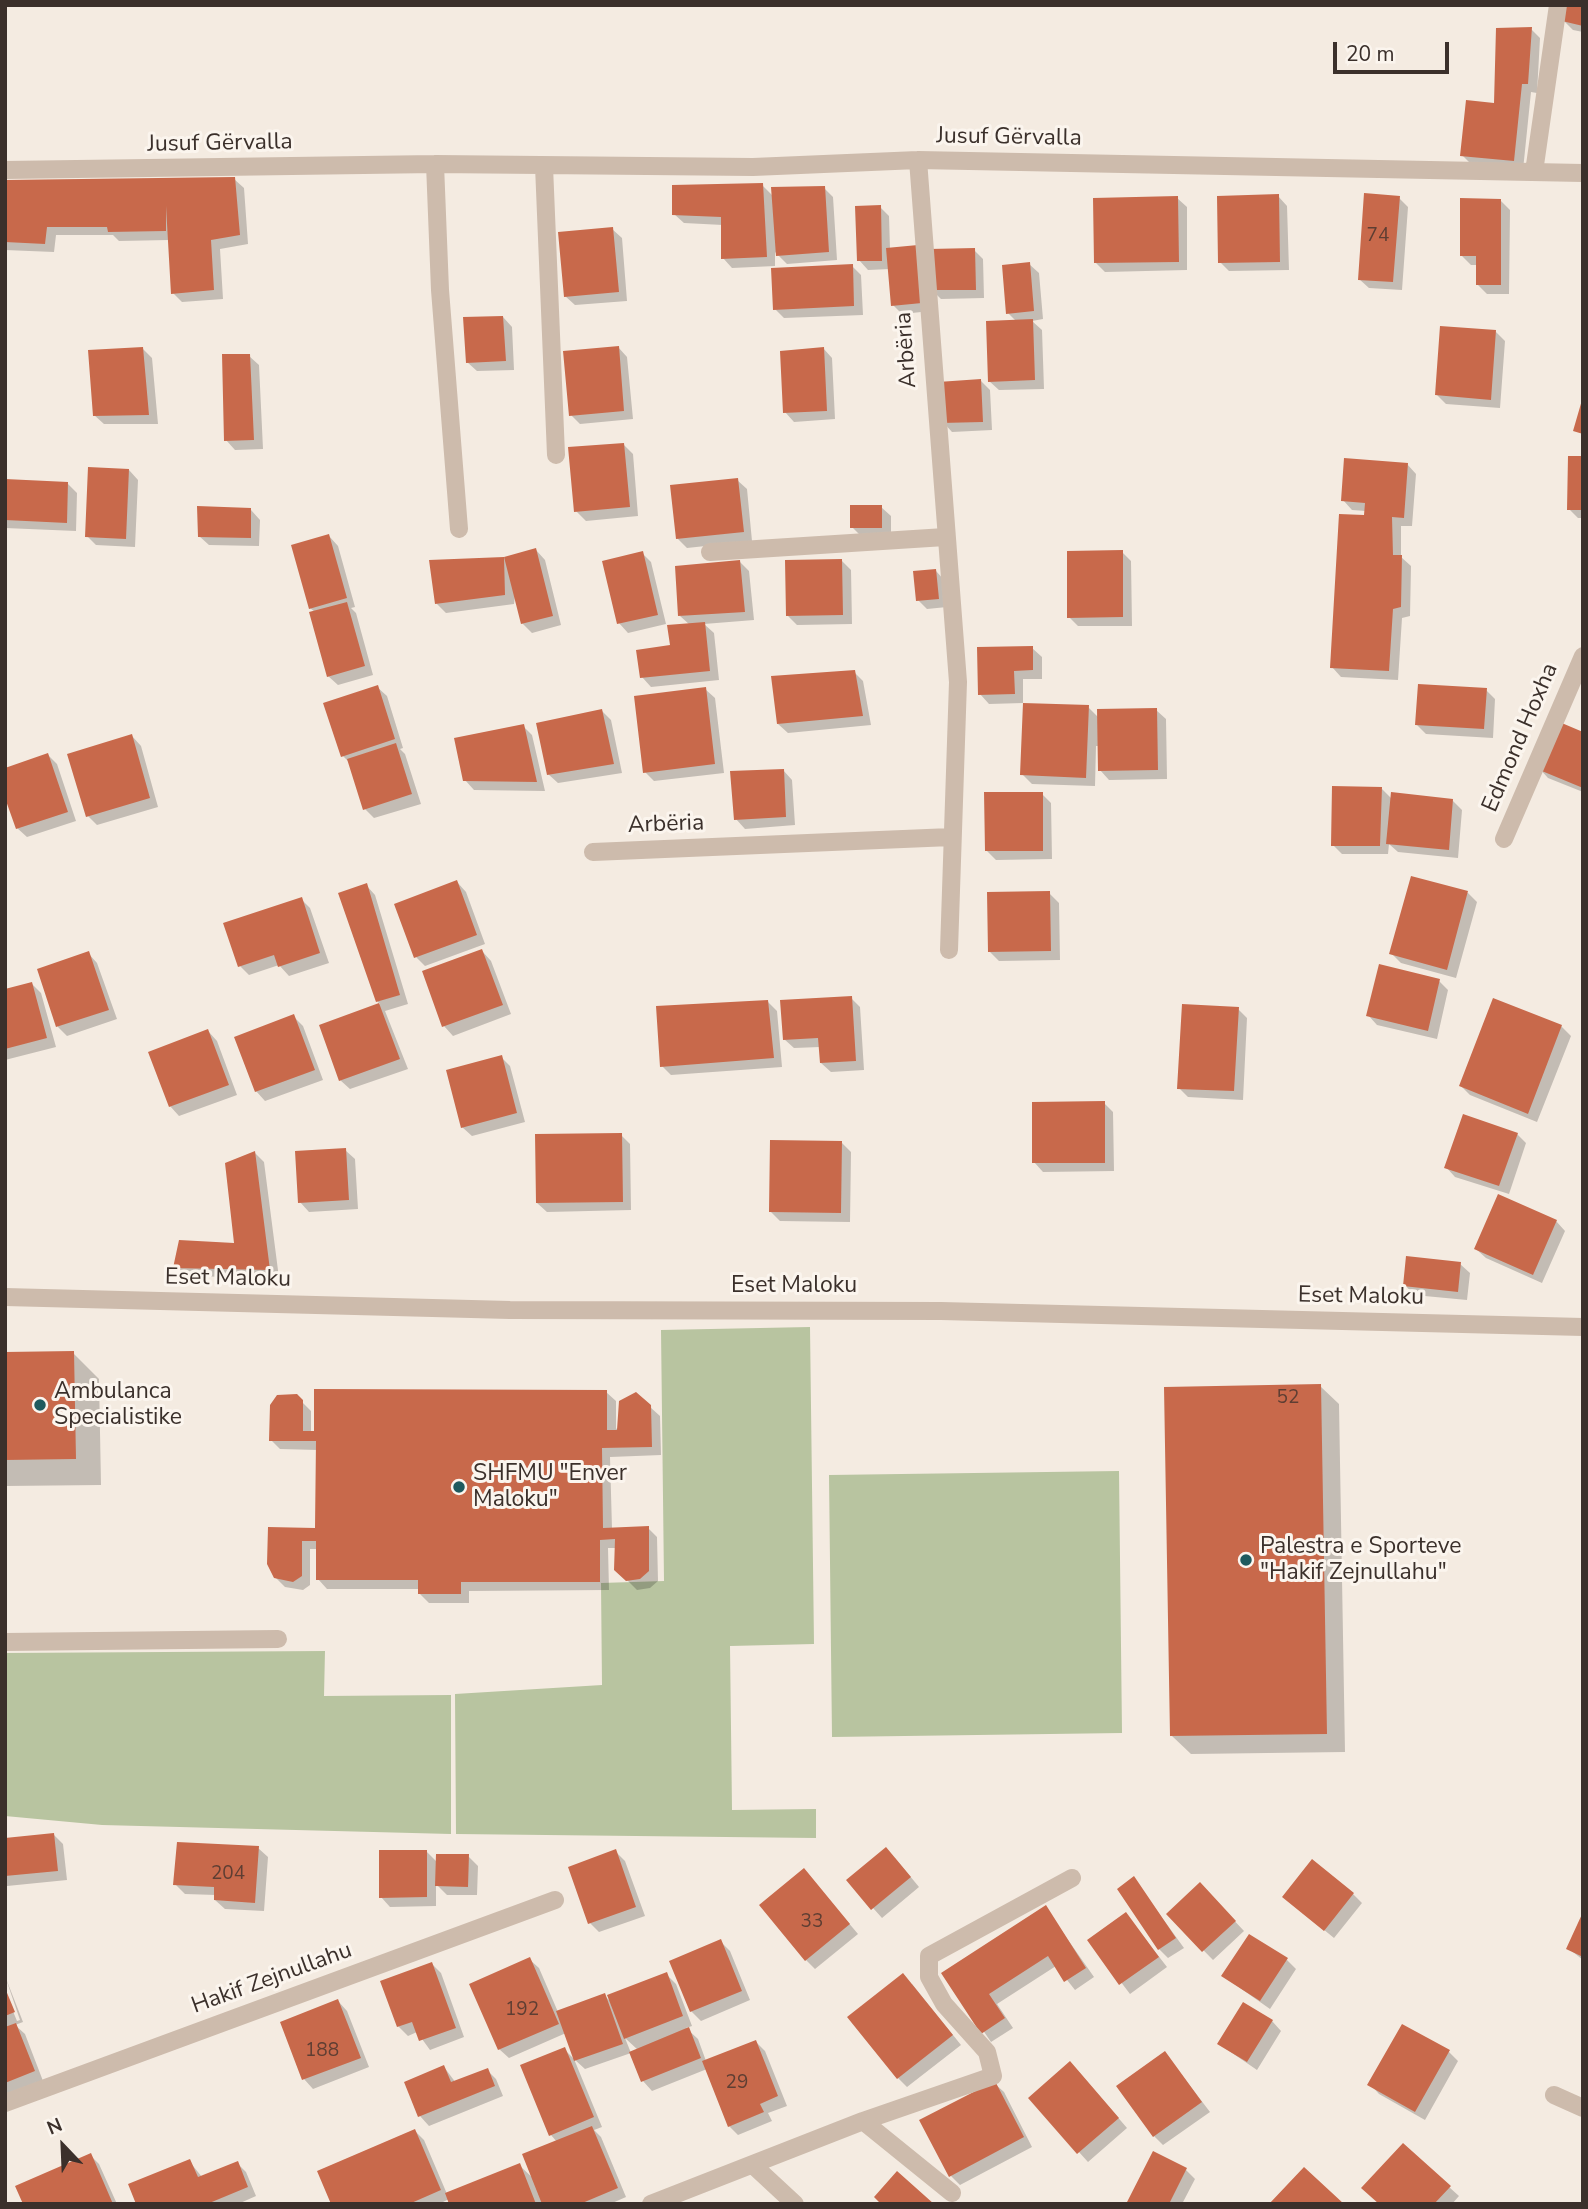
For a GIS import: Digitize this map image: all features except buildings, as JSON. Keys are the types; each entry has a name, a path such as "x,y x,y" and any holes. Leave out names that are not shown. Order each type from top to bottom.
{"street":[{"path":"1534,172 1558,5"},
{"name":"Jusuf Gërvalla","path":"5,170 435,164 753,167 918,160 1583,173"},
{"name":"Arbëria","path":"918,160 958,682 951,837 950,950"},
{"path":"435,164 440,290 459,529"},
{"path":"544,166 556,455"},
{"path":"710,552 945,537"},
{"name":"Edmond Hoxha","path":"1504,839 1583,656"},
{"name":"Arbëria","path":"593,852 951,837"},
{"name":"Eset Maloku","path":"5,1297 496,1310 941,1311 1583,1327"},
{"path":"5,1642 278,1639"},
{"path":"651,2204 863,2122 993,2076 988,2052 944,2004 929,1977 929,1956 1072,1878"},
{"name":"Hakif Zejnullahu","path":"5,2103 555,1900"},
{"path":"1554,2095 1583,2108"},
{"path":"863,2122 952,2193"},
{"path":"754,2165 795,2204"}],"green space":[{"path":"810,1327 814,1644 730,1646 732,1810 816,1809 816,1838 456,1834 455,1694 602,1685 601,1583 664,1581 661,1330"},
{"path":"1119,1471 1122,1733 832,1737 829,1475"},
{"path":"325,1651 324,1696 451,1695 451,1834 102,1825 5,1816 5,1653"}],"place":[{"name":"Ambulanca Specialistike","path":"40,1405"},
{"name":"SHFMU \"Enver Maloku\"","path":"459,1487"},
{"name":"Palestra e Sporteve \"Hakif Zejnullahu\"","path":"1246,1560"}]}
